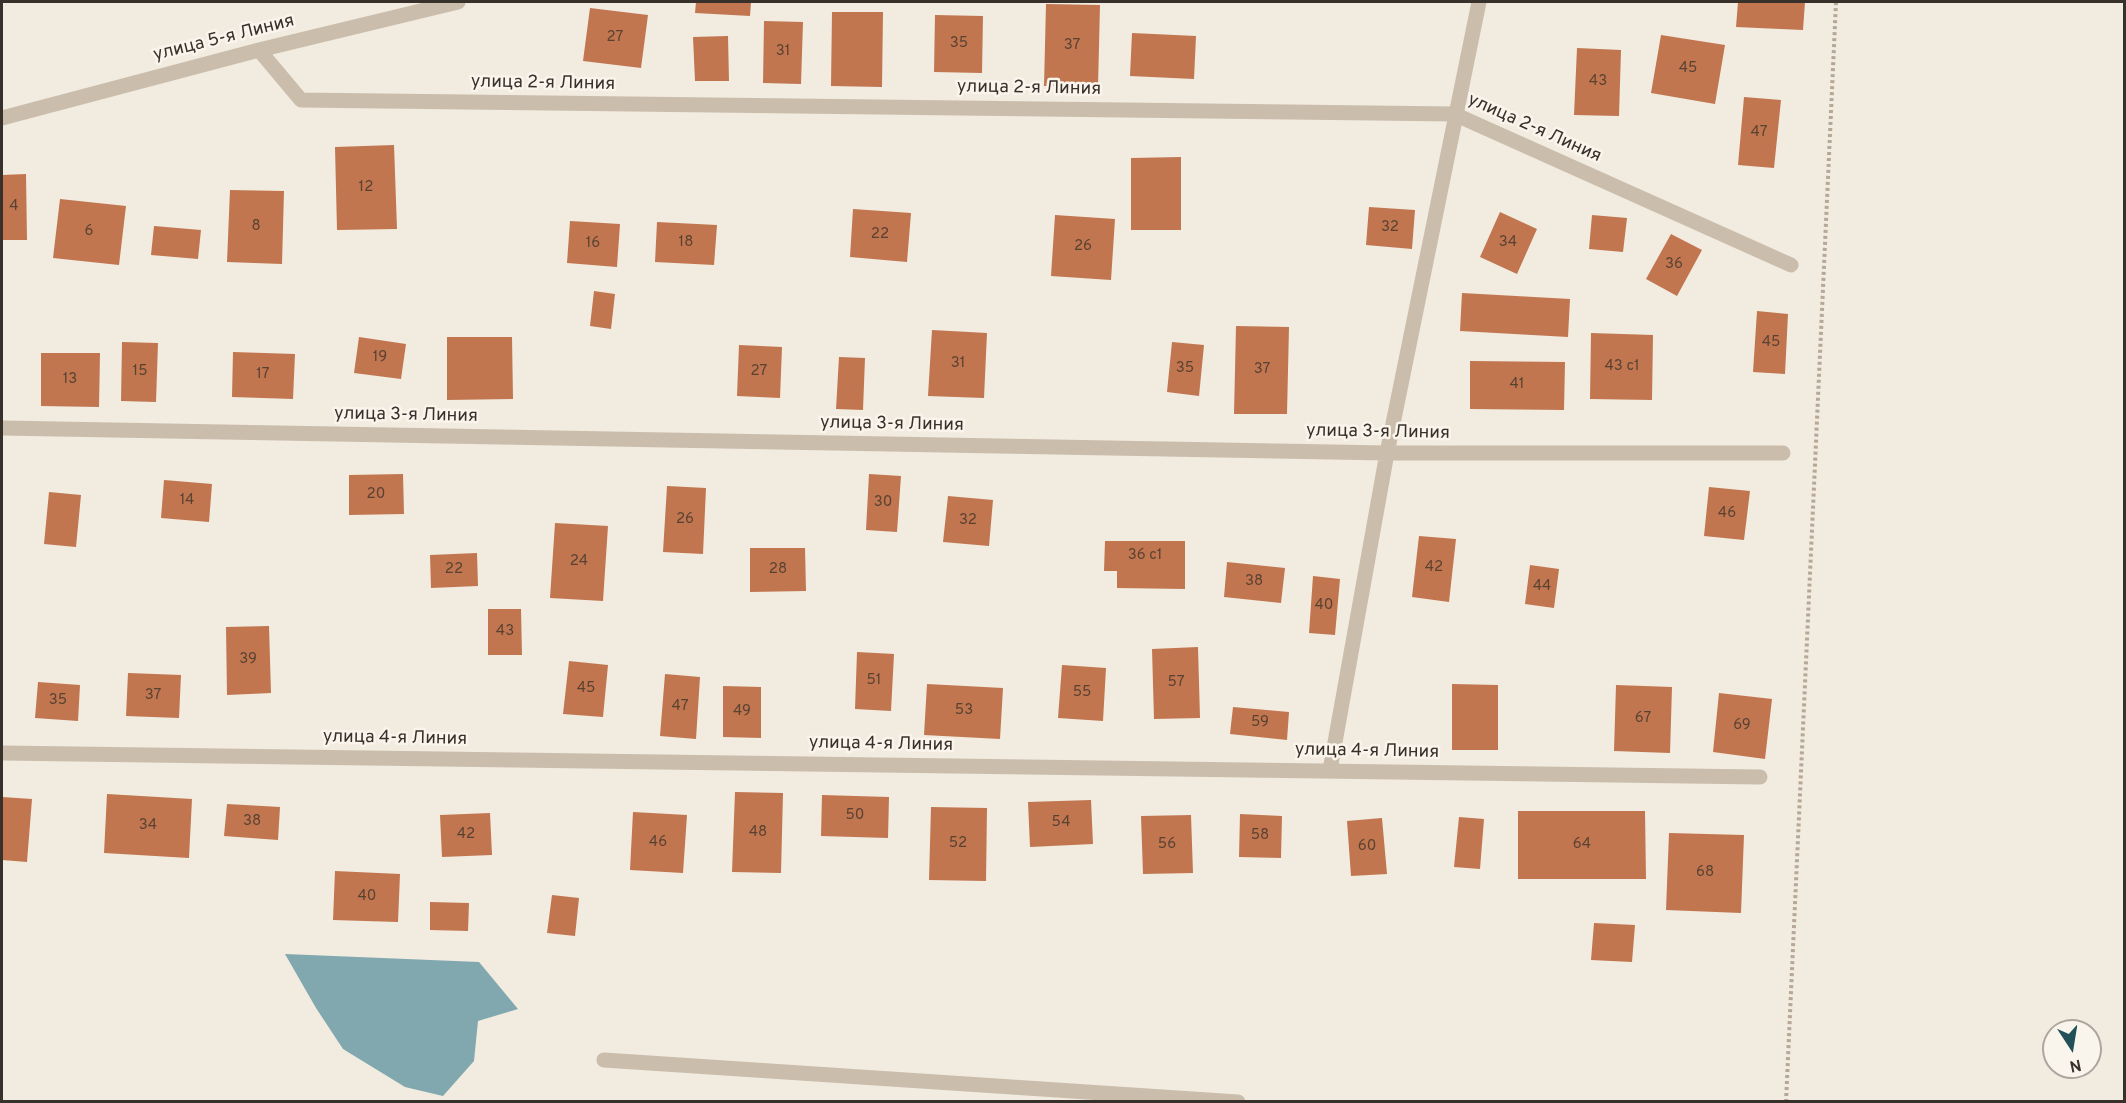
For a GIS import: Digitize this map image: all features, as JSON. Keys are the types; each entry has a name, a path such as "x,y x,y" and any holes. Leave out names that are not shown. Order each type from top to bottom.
{"street":[{"name":"улица 5-я Линия","path":"2,118 259,50 458,2"},
{"path":"1330,770 1387,453 1454,114 1479,2"},
{"name":"улица 2-я Линия","path":"259,50 301,100 1454,114 1791,265"},
{"name":"улица 3-я Линия","path":"2,428 1387,453 1783,453"},
{"name":"улица 4-я Линия","path":"2,753 1761,777"},
{"path":"604,1060 1238,1101"}],"path":[{"path":"1786,1101 1836,2"}],"water":[{"path":"285,954 479,962 518,1009 478,1021 474,1061 443,1096 405,1087 343,1049"}],"building":[{"path":"696,2 751,2 750,16 695,13"},
{"path":"1738,2 1805,2 1803,30 1736,27"},
{"path":"1046,4 1100,5 1098,87 1044,86"},
{"path":"590,8 648,15 641,68 583,61"},
{"path":"832,12 883,12 882,87 831,86"},
{"path":"935,15 983,16 982,73 934,72"},
{"path":"764,21 803,22 801,84 763,83"},
{"path":"1132,33 1196,36 1194,79 1130,76"},
{"path":"1661,35 1725,45 1715,104 1651,93"},
{"path":"728,36 729,81 695,81 693,37"},
{"path":"1577,48 1621,50 1619,116 1574,115"},
{"path":"1744,97 1781,100 1774,168 1738,165"},
{"path":"394,145 397,229 337,230 335,147"},
{"path":"1181,157 1181,230 1131,230 1131,158"},
{"path":"26,174 27,240 2,240 2,175"},
{"path":"230,190 284,191 282,264 227,262"},
{"path":"60,199 126,206 119,265 53,258"},
{"path":"1369,207 1415,210 1412,249 1366,245"},
{"path":"853,209 911,213 907,262 850,257"},
{"path":"1500,212 1537,229 1517,274 1480,257"},
{"path":"1055,215 1115,219 1111,280 1051,276"},
{"path":"1592,215 1627,218 1623,252 1589,249"},
{"path":"570,221 620,224 617,267 567,263"},
{"path":"657,222 717,225 714,265 655,262"},
{"path":"154,226 201,230 198,259 151,255"},
{"path":"1671,234 1702,250 1677,296 1646,279"},
{"path":"594,291 615,294 611,329 590,326"},
{"path":"1462,293 1570,299 1568,337 1460,331"},
{"path":"1757,311 1788,314 1785,374 1753,372"},
{"path":"1236,326 1289,327 1287,414 1234,414"},
{"path":"932,330 987,333 984,398 928,396"},
{"path":"1591,333 1653,335 1652,400 1590,399"},
{"path":"359,337 406,344 401,379 354,373"},
{"path":"447,337 512,337 513,399 447,400"},
{"path":"122,342 158,343 156,402 121,401"},
{"path":"1172,342 1204,345 1199,396 1167,392"},
{"path":"739,345 782,347 780,398 737,396"},
{"path":"233,352 295,354 293,399 232,397"},
{"path":"41,353 100,353 99,407 41,406"},
{"path":"839,357 865,358 863,410 836,409"},
{"path":"1470,361 1565,362 1564,410 1470,409"},
{"path":"403,474 404,514 349,515 349,475"},
{"path":"869,474 901,476 897,532 866,530"},
{"path":"164,480 212,484 209,522 161,518"},
{"path":"667,486 706,488 703,554 663,552"},
{"path":"1709,487 1750,491 1744,540 1704,536"},
{"path":"49,492 81,495 76,547 44,544"},
{"path":"948,496 993,500 989,546 943,542"},
{"path":"555,523 608,526 603,601 550,598"},
{"path":"1419,536 1456,539 1449,602 1412,597"},
{"path":"1105,541 1185,541 1185,589 1117,588 1117,571 1104,571"},
{"path":"750,548 805,548 806,591 750,592"},
{"path":"477,553 478,586 431,588 430,555"},
{"path":"1227,562 1285,568 1281,603 1224,597"},
{"path":"1530,565 1559,569 1554,608 1525,604"},
{"path":"1313,576 1340,579 1335,635 1309,633"},
{"path":"488,609 521,609 522,655 488,655"},
{"path":"269,626 271,693 227,695 226,627"},
{"path":"1198,647 1200,718 1154,719 1152,649"},
{"path":"857,652 894,654 891,711 855,709"},
{"path":"569,661 608,665 603,717 563,714"},
{"path":"1062,665 1106,668 1103,721 1058,718"},
{"path":"128,673 181,675 179,718 126,716"},
{"path":"665,674 700,677 696,739 660,736"},
{"path":"38,682 80,685 78,721 35,718"},
{"path":"927,684 1003,688 1000,739 924,735"},
{"path":"1452,684 1498,685 1498,750 1452,750"},
{"path":"1616,685 1672,687 1670,753 1614,751"},
{"path":"723,686 761,687 761,738 723,737"},
{"path":"1719,693 1772,699 1765,759 1713,752"},
{"path":"1233,707 1289,712 1287,740 1230,734"},
{"path":"735,792 783,793 781,873 732,872"},
{"path":"107,794 192,799 189,858 104,853"},
{"path":"822,795 889,797 888,838 821,836"},
{"path":"2,797 32,799 27,862 2,860"},
{"path":"1091,800 1093,844 1030,847 1028,802"},
{"path":"227,804 280,807 278,840 224,836"},
{"path":"931,807 987,808 986,881 929,880"},
{"path":"1518,811 1645,811 1646,879 1518,879"},
{"path":"633,812 687,815 683,873 630,870"},
{"path":"490,813 492,855 442,857 440,815"},
{"path":"1240,814 1282,816 1281,858 1239,857"},
{"path":"1191,815 1193,873 1143,874 1141,816"},
{"path":"1459,817 1484,819 1480,869 1454,867"},
{"path":"1382,818 1387,874 1351,876 1347,821"},
{"path":"1669,833 1744,835 1741,913 1666,910"},
{"path":"335,871 400,874 398,922 333,920"},
{"path":"552,895 579,898 575,936 547,933"},
{"path":"430,902 469,903 468,931 430,930"},
{"path":"1594,923 1635,925 1632,962 1591,960"}]}
